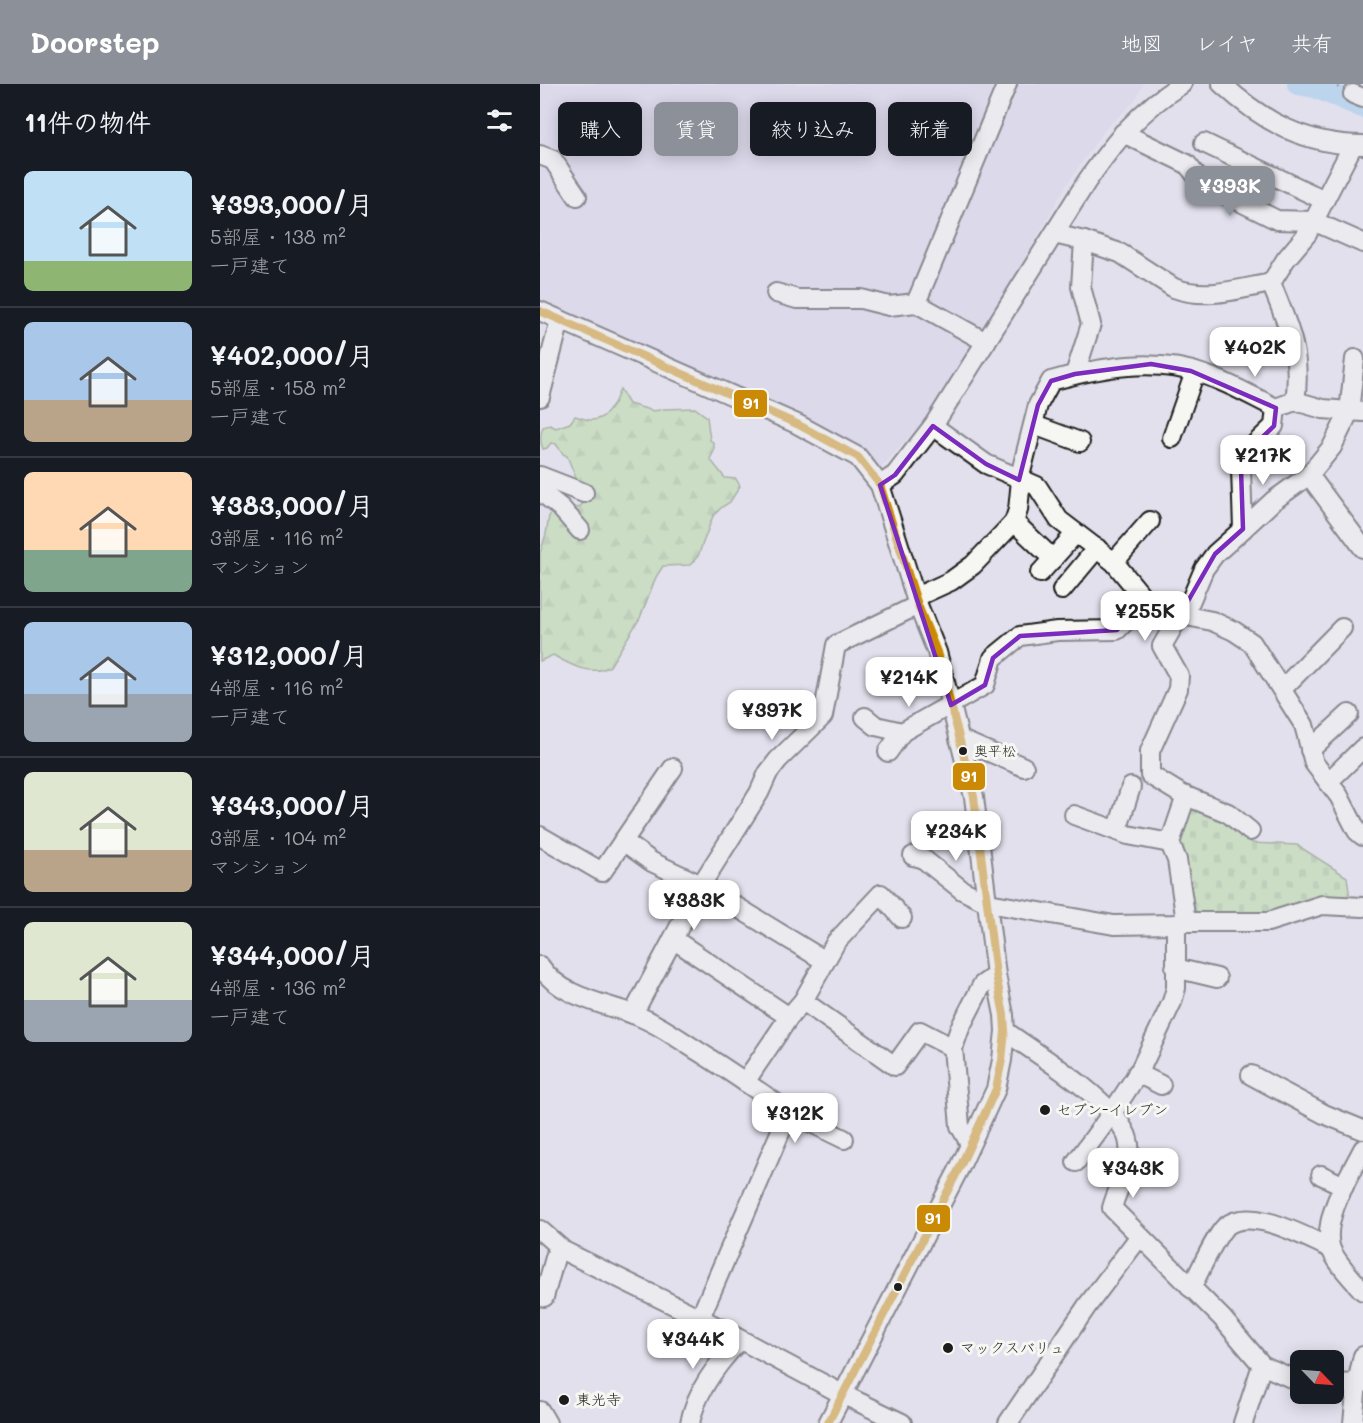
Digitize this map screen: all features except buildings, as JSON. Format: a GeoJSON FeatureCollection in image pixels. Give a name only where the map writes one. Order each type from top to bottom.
{"type":"FeatureCollection","features":[{"type":"Feature","properties":{"kind":"street"},"geometry":{"type":"LineString","coordinates":[[916,303],[1007,84]]}},
{"type":"Feature","properties":{"kind":"street"},"geometry":{"type":"LineString","coordinates":[[880,485],[895,475],[933,426],[1087,181],[1123,133],[1158,99],[1182,84]]}},
{"type":"Feature","properties":{"kind":"street"},"geometry":{"type":"LineString","coordinates":[[1054,234],[1120,253],[1182,291],[1206,295],[1271,283],[1286,259],[1307,234],[1324,200],[1358,145],[1296,133],[1280,126],[1256,113],[1222,84]]}},
{"type":"Feature","properties":{"kind":"street"},"geometry":{"type":"LineString","coordinates":[[1123,133],[1187,164],[1202,183],[1277,220],[1313,221],[1363,243]]}},
{"type":"Feature","properties":{"kind":"street"},"geometry":{"type":"LineString","coordinates":[[1204,143],[1324,200]]}},
{"type":"Feature","properties":{"kind":"street"},"geometry":{"type":"LineString","coordinates":[[540,155],[552,160],[577,196]]}},
{"type":"Feature","properties":{"kind":"street"},"geometry":{"type":"LineString","coordinates":[[1075,374],[1090,324],[1081,287],[1084,241]]}},
{"type":"Feature","properties":{"kind":"street"},"geometry":{"type":"LineString","coordinates":[[1271,283],[1292,334],[1298,378],[1295,401]]}},
{"type":"Feature","properties":{"kind":"street"},"geometry":{"type":"LineString","coordinates":[[776,293],[797,299],[861,299],[889,306],[916,303],[986,342]]}},
{"type":"Feature","properties":{"kind":"street"},"geometry":{"type":"LineString","coordinates":[[540,311],[797,423],[858,456],[880,485],[917,601],[937,652],[960,739],[974,797],[1005,1031],[1002,1060],[996,1089],[970,1144],[828,1423]]}},
{"type":"Feature","properties":{"kind":"street"},"geometry":{"type":"LineString","coordinates":[[540,397],[560,320]]}},
{"type":"Feature","properties":{"kind":"street"},"geometry":{"type":"LineString","coordinates":[[1250,831],[1228,813],[1186,796],[1150,775],[1150,751],[1178,689],[1179,676],[1162,646],[1190,602],[1204,569],[1215,554],[1273,501],[1309,475],[1356,412],[1355,359]]}},
{"type":"Feature","properties":{"kind":"street"},"geometry":{"type":"LineString","coordinates":[[633,1014],[700,885],[749,810],[768,773],[778,760],[823,716],[836,645],[951,581],[973,565],[1014,522],[1018,510],[1020,480],[1038,405],[1051,381],[1075,374],[1122,366],[1151,364],[1207,375],[1276,408],[1295,401],[1323,409],[1356,412]]}},
{"type":"Feature","properties":{"kind":"street"},"geometry":{"type":"LineString","coordinates":[[1172,438],[1195,372]]}},
{"type":"Feature","properties":{"kind":"street"},"geometry":{"type":"LineString","coordinates":[[1243,529],[1241,469],[1249,450],[1274,426],[1276,408]]}},
{"type":"Feature","properties":{"kind":"street"},"geometry":{"type":"LineString","coordinates":[[1034,425],[1080,442]]}},
{"type":"Feature","properties":{"kind":"street"},"geometry":{"type":"LineString","coordinates":[[933,426],[986,464],[1037,486],[1059,520],[1114,562],[1146,601],[1166,612],[1212,621],[1234,631],[1252,643],[1304,725],[1314,763],[1340,796],[1357,831],[1363,836]]}},
{"type":"Feature","properties":{"kind":"street"},"geometry":{"type":"LineString","coordinates":[[1309,475],[1363,548]]}},
{"type":"Feature","properties":{"kind":"street"},"geometry":{"type":"LineString","coordinates":[[540,476],[584,493]]}},
{"type":"Feature","properties":{"kind":"street"},"geometry":{"type":"LineString","coordinates":[[540,491],[561,507],[580,530]]}},
{"type":"Feature","properties":{"kind":"street"},"geometry":{"type":"LineString","coordinates":[[1114,562],[1150,521]]}},
{"type":"Feature","properties":{"kind":"street"},"geometry":{"type":"LineString","coordinates":[[1014,522],[1053,559]]}},
{"type":"Feature","properties":{"kind":"street"},"geometry":{"type":"LineString","coordinates":[[1040,573],[1076,533]]}},
{"type":"Feature","properties":{"kind":"street"},"geometry":{"type":"LineString","coordinates":[[1062,590],[1097,548]]}},
{"type":"Feature","properties":{"kind":"street"},"geometry":{"type":"LineString","coordinates":[[888,752],[902,732],[984,685],[993,658],[1020,636],[1057,631],[1117,630],[1146,601]]}},
{"type":"Feature","properties":{"kind":"street"},"geometry":{"type":"LineString","coordinates":[[1282,689],[1342,628]]}},
{"type":"Feature","properties":{"kind":"street"},"geometry":{"type":"LineString","coordinates":[[1310,750],[1349,714]]}},
{"type":"Feature","properties":{"kind":"street"},"geometry":{"type":"LineString","coordinates":[[865,717],[876,726],[902,732]]}},
{"type":"Feature","properties":{"kind":"street"},"geometry":{"type":"LineString","coordinates":[[960,739],[1024,767]]}},
{"type":"Feature","properties":{"kind":"street"},"geometry":{"type":"LineString","coordinates":[[1328,782],[1363,748]]}},
{"type":"Feature","properties":{"kind":"street"},"geometry":{"type":"LineString","coordinates":[[540,836],[602,873],[673,768]]}},
{"type":"Feature","properties":{"kind":"street"},"geometry":{"type":"LineString","coordinates":[[1117,831],[1131,787]]}},
{"type":"Feature","properties":{"kind":"street"},"geometry":{"type":"LineString","coordinates":[[1076,1162],[1112,1113],[1137,1073],[1172,1002],[1176,988],[1175,968],[1181,923],[1177,860],[1170,843],[1186,796]]}},
{"type":"Feature","properties":{"kind":"street"},"geometry":{"type":"LineString","coordinates":[[1074,815],[1117,831],[1170,843]]}},
{"type":"Feature","properties":{"kind":"street"},"geometry":{"type":"LineString","coordinates":[[623,842],[652,862],[700,885],[825,962]]}},
{"type":"Feature","properties":{"kind":"street"},"geometry":{"type":"LineString","coordinates":[[913,856],[922,858],[962,890],[988,903],[1114,925],[1268,922],[1322,906],[1363,907]]}},
{"type":"Feature","properties":{"kind":"street"},"geometry":{"type":"LineString","coordinates":[[745,1082],[789,1017],[803,1001],[836,942],[881,894],[902,918]]}},
{"type":"Feature","properties":{"kind":"street"},"geometry":{"type":"LineString","coordinates":[[673,939],[789,1017]]}},
{"type":"Feature","properties":{"kind":"street"},"geometry":{"type":"LineString","coordinates":[[540,966],[564,988],[596,1002],[633,1014],[668,1031],[789,1112],[844,1139]]}},
{"type":"Feature","properties":{"kind":"street"},"geometry":{"type":"LineString","coordinates":[[1175,968],[1217,978]]}},
{"type":"Feature","properties":{"kind":"street"},"geometry":{"type":"LineString","coordinates":[[970,1144],[960,1125],[953,1048],[960,1028],[982,985],[996,975]]}},
{"type":"Feature","properties":{"kind":"street"},"geometry":{"type":"LineString","coordinates":[[803,1001],[895,1066],[920,1031],[953,1048]]}},
{"type":"Feature","properties":{"kind":"street"},"geometry":{"type":"LineString","coordinates":[[1005,1031],[1089,1091],[1112,1113],[1126,1132],[1129,1141],[1129,1159],[1112,1208],[1222,1318],[1262,1365],[1290,1378]]}},
{"type":"Feature","properties":{"kind":"street"},"geometry":{"type":"LineString","coordinates":[[1137,1073],[1161,1085]]}},
{"type":"Feature","properties":{"kind":"street"},"geometry":{"type":"LineString","coordinates":[[1251,1075],[1324,1114],[1363,1130]]}},
{"type":"Feature","properties":{"kind":"street"},"geometry":{"type":"LineString","coordinates":[[700,1318],[789,1112]]}},
{"type":"Feature","properties":{"kind":"street"},"geometry":{"type":"LineString","coordinates":[[1330,1248],[1329,1234],[1336,1201],[1363,1149]]}},
{"type":"Feature","properties":{"kind":"street"},"geometry":{"type":"LineString","coordinates":[[1321,1175],[1344,1186]]}},
{"type":"Feature","properties":{"kind":"street"},"geometry":{"type":"LineString","coordinates":[[1191,1288],[1222,1231],[1233,1222],[1253,1220],[1267,1221],[1330,1248],[1363,1292]]}},
{"type":"Feature","properties":{"kind":"street"},"geometry":{"type":"LineString","coordinates":[[540,1230],[564,1251],[700,1318],[739,1341],[902,1423]]}},
{"type":"Feature","properties":{"kind":"street"},"geometry":{"type":"LineString","coordinates":[[1008,1423],[1086,1306],[1140,1236]]}},
{"type":"Feature","properties":{"kind":"street"},"geometry":{"type":"LineString","coordinates":[[544,1297],[558,1247]]}},
{"type":"Feature","properties":{"kind":"street"},"geometry":{"type":"LineString","coordinates":[[690,1423],[693,1408],[717,1364],[739,1341]]}},
{"type":"Feature","properties":{"kind":"street"},"geometry":{"type":"LineString","coordinates":[[1353,1423],[1363,1356]]}},
{"type":"Feature","properties":{"kind":"street"},"geometry":{"type":"LineString","coordinates":[[1244,1423],[1262,1365]]}},
{"type":"Feature","properties":{"kind":"street"},"geometry":{"type":"LineString","coordinates":[[1344,1384],[1360,1383]]}},
{"type":"Feature","properties":{"kind":"street"},"geometry":{"type":"LineString","coordinates":[[540,1411],[547,1423]]}},
{"type":"Feature","properties":{"kind":"highlighted area"},"geometry":{"type":"Polygon","coordinates":[[[1151,364],[1191,371],[1276,408],[1274,426],[1249,450],[1241,469],[1243,529],[1215,554],[1180,615],[1146,601],[1117,630],[1020,636],[993,658],[985,685],[951,705],[880,485],[895,475],[933,426],[986,464],[1019,480],[1038,405],[1051,381],[1075,374],[1151,364]]]}},
{"type":"Feature","properties":{"kind":"shaded area"},"geometry":{"type":"Polygon","coordinates":[[[540,84],[1143,84],[1134,102],[1105,129],[1064,189],[1002,299],[931,413],[881,468],[863,448],[817,423],[540,302],[540,84]]]}},
{"type":"Feature","properties":{"kind":"green space"},"geometry":{"type":"Polygon","coordinates":[[[620,389],[629,404],[654,411],[695,408],[707,417],[710,440],[714,443],[714,451],[710,459],[725,478],[736,479],[740,486],[730,502],[713,516],[698,556],[690,565],[663,566],[656,577],[640,618],[610,666],[589,670],[574,666],[553,655],[540,661],[540,553],[549,516],[555,510],[569,506],[578,508],[590,497],[578,483],[567,456],[556,444],[551,443],[543,449],[542,430],[543,427],[550,425],[556,428],[570,423],[575,416],[590,420],[601,417],[613,404],[620,389]]]}},
{"type":"Feature","properties":{"kind":"green space"},"geometry":{"type":"Polygon","coordinates":[[[1188,803],[1231,823],[1252,843],[1297,845],[1347,877],[1350,899],[1263,916],[1191,912],[1176,841],[1188,803]]]}},
{"type":"Feature","properties":{"kind":"waterway"},"geometry":{"type":"LineString","coordinates":[[1298,84],[1315,87],[1363,107]]}},
{"type":"Feature","properties":{"kind":"transit line","name":"91"},"geometry":{"type":"LineString","coordinates":[[540,311],[797,424],[858,457],[880,485],[918,605],[937,652],[951,705],[974,797],[996,975],[1004,1015],[1002,1060],[996,1089],[960,1167],[828,1423]]}},
{"type":"Feature","properties":{"kind":"place","name":"奥平松"},"geometry":{"type":"Point","coordinates":[963,751]}},
{"type":"Feature","properties":{"kind":"place","name":"セブン-イレブン"},"geometry":{"type":"Point","coordinates":[1045,1110]}},
{"type":"Feature","properties":{"kind":"place","name":"マックスバリュ"},"geometry":{"type":"Point","coordinates":[948,1348]}},
{"type":"Feature","properties":{"kind":"place","name":"東光寺"},"geometry":{"type":"Point","coordinates":[564,1400]}}]}
